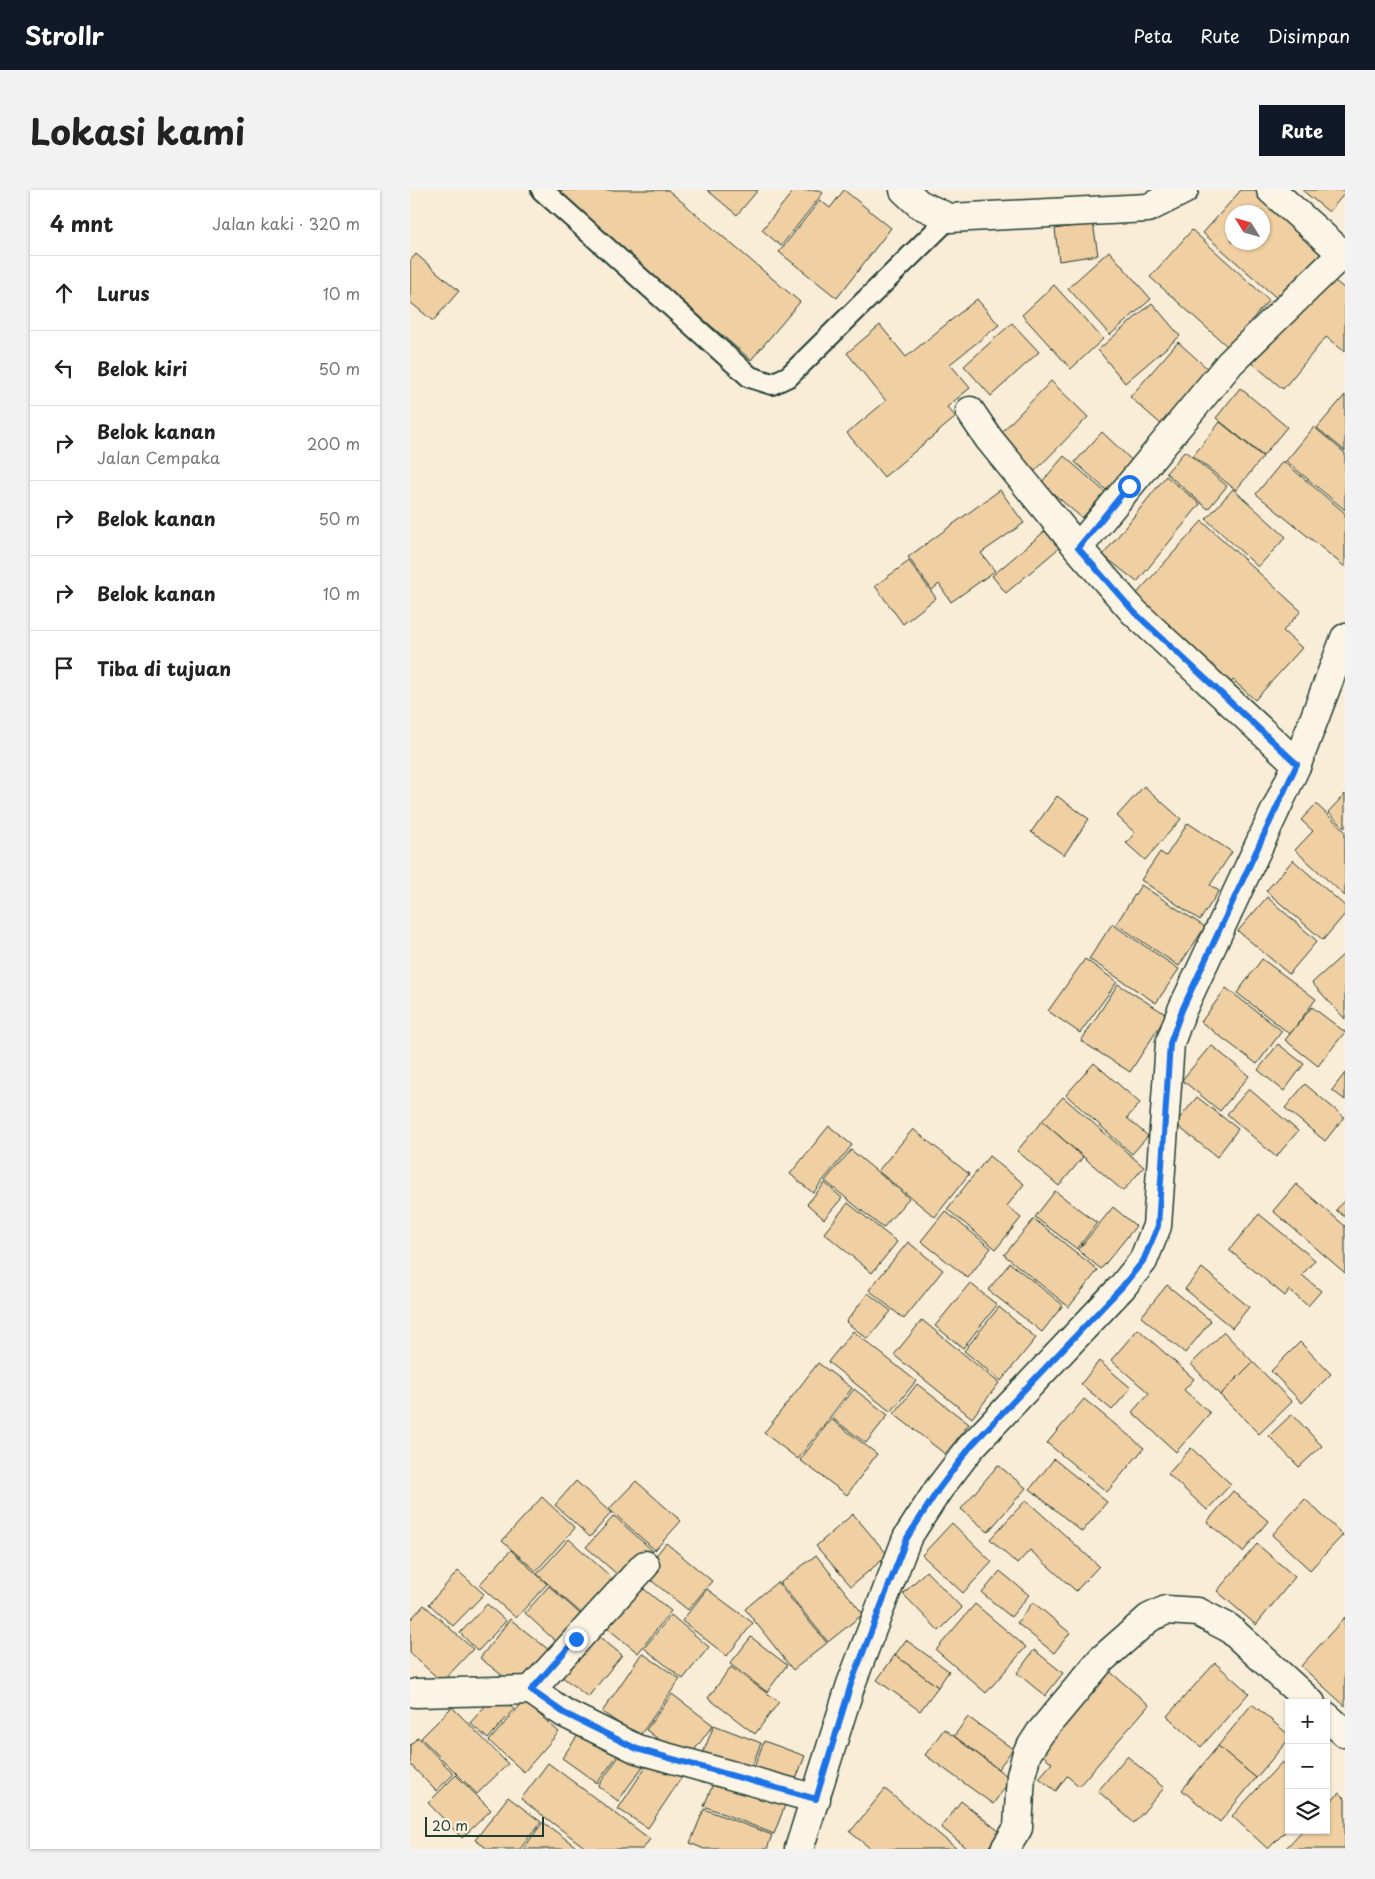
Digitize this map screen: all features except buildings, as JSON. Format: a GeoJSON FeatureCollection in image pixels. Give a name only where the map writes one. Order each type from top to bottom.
{"type":"FeatureCollection","features":[{"type":"Feature","properties":{"kind":"street"},"geometry":{"type":"LineString","coordinates":[[904,190],[919,204],[949,218],[1148,208],[1184,190]]}},
{"type":"Feature","properties":{"kind":"street"},"geometry":{"type":"LineString","coordinates":[[1078,548],[1230,363],[1344,255],[1271,190]]}},
{"type":"Feature","properties":{"kind":"street"},"geometry":{"type":"LineString","coordinates":[[970,411],[989,438],[1078,548],[1134,612],[1297,764]]}},
{"type":"Feature","properties":{"kind":"street"},"geometry":{"type":"LineString","coordinates":[[799,1849],[851,1684],[907,1538],[938,1490],[971,1446],[1122,1287],[1143,1261],[1158,1226],[1170,1043],[1182,1010],[1297,764],[1345,638]]}},
{"type":"Feature","properties":{"kind":"street"},"geometry":{"type":"LineString","coordinates":[[531,1690],[645,1565]]}},
{"type":"Feature","properties":{"kind":"street"},"geometry":{"type":"LineString","coordinates":[[1005,1849],[1018,1828],[1021,1775],[1027,1754],[1040,1734],[1102,1660],[1149,1618],[1166,1610],[1198,1612],[1229,1628],[1307,1699]]}},
{"type":"Feature","properties":{"kind":"street"},"geometry":{"type":"LineString","coordinates":[[416,1693],[531,1690],[564,1713],[637,1749],[816,1799]]}},
{"type":"Feature","properties":{"kind":"street"},"geometry":{"type":"LineString","coordinates":[[1330,1720],[1345,1733]]}},
{"type":"Feature","properties":{"kind":"lane"},"geometry":{"type":"LineString","coordinates":[[542,190],[750,377],[772,384],[789,376],[949,218]]}},
{"type":"Feature","properties":{"kind":"route"},"geometry":{"type":"LineString","coordinates":[[576,1639],[531,1690],[564,1713],[637,1749],[816,1799],[851,1684],[907,1538],[938,1490],[971,1446],[1122,1287],[1143,1261],[1158,1226],[1170,1043],[1182,1010],[1297,764],[1134,612],[1078,548],[1129,486]]}}]}
